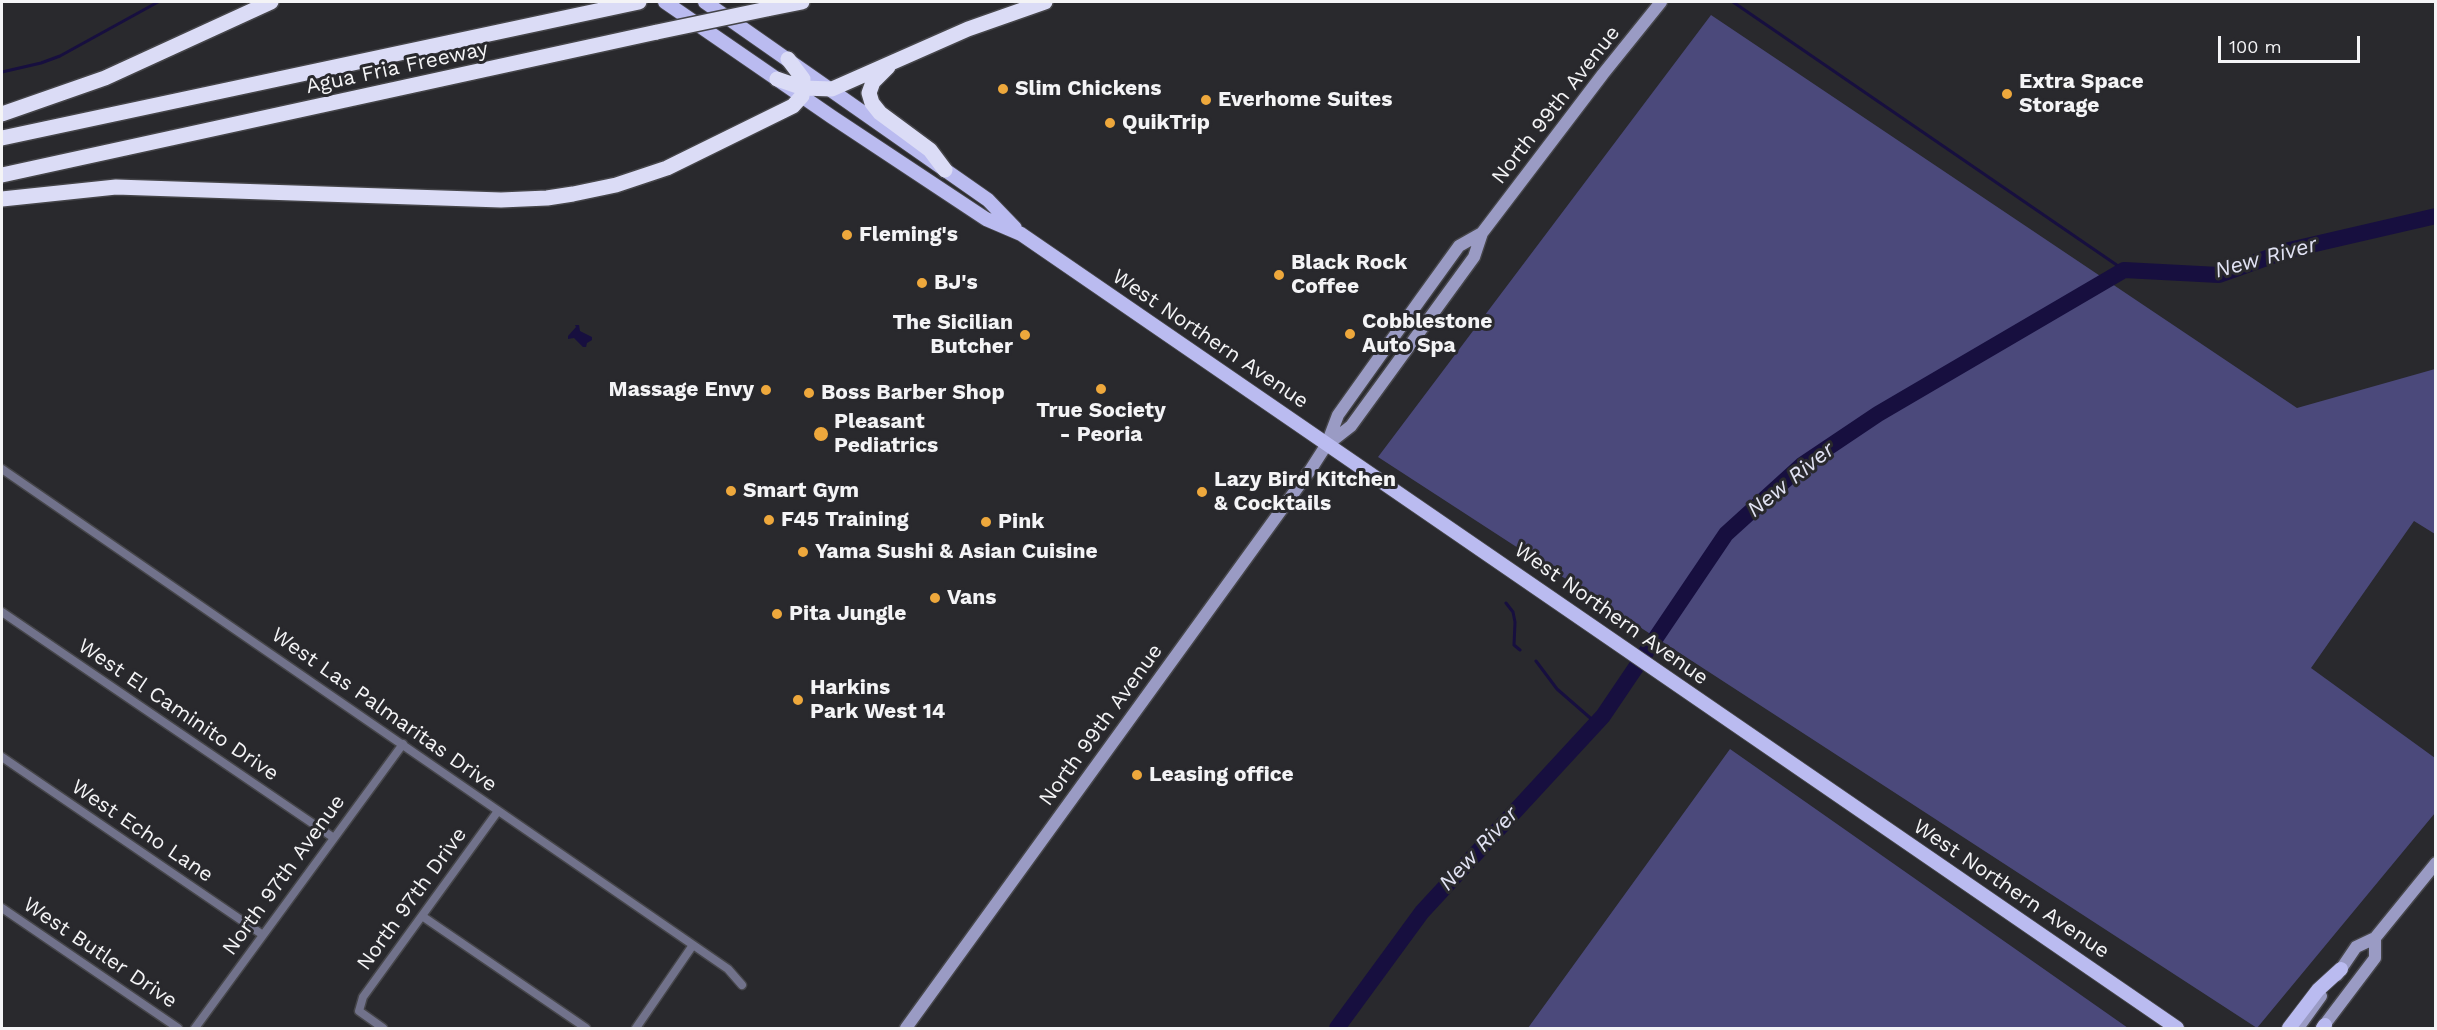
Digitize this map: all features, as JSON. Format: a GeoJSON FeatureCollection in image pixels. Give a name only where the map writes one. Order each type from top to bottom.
{"type":"FeatureCollection","features":[{"type":"Feature","properties":{"kind":"highway"},"geometry":{"type":"LineString","coordinates":[[2,114],[105,78],[271,2]]}},
{"type":"Feature","properties":{"kind":"highway","name":"Agua Fria Freeway"},"geometry":{"type":"LineString","coordinates":[[2,138],[639,2]]}},
{"type":"Feature","properties":{"kind":"highway","name":"Agua Fria Freeway"},"geometry":{"type":"LineString","coordinates":[[2,175],[802,2]]}},
{"type":"Feature","properties":{"kind":"highway"},"geometry":{"type":"LineString","coordinates":[[777,79],[803,92],[832,89],[968,28],[1045,2]]}},
{"type":"Feature","properties":{"kind":"highway"},"geometry":{"type":"LineString","coordinates":[[2,199],[116,188],[501,200],[547,198],[616,185],[667,168],[798,103],[803,92],[801,74],[788,58]]}},
{"type":"Feature","properties":{"kind":"highway"},"geometry":{"type":"LineString","coordinates":[[894,62],[873,82],[869,93],[872,103],[880,113],[930,150],[945,170]]}},
{"type":"Feature","properties":{"kind":"main road"},"geometry":{"type":"LineString","coordinates":[[665,2],[777,79]]}},
{"type":"Feature","properties":{"kind":"main road","name":"West Northern Avenue"},"geometry":{"type":"LineString","coordinates":[[705,2],[988,200],[1021,234]]}},
{"type":"Feature","properties":{"kind":"main road","name":"North 99th Avenue"},"geometry":{"type":"LineString","coordinates":[[1327,444],[1351,426],[1389,376],[1474,257],[1482,233],[1602,74],[1661,2]]}},
{"type":"Feature","properties":{"kind":"main road","name":"West Northern Avenue"},"geometry":{"type":"LineString","coordinates":[[803,92],[986,219],[1021,234],[2177,1029]]}},
{"type":"Feature","properties":{"kind":"main road","name":"North 99th Avenue"},"geometry":{"type":"LineString","coordinates":[[906,1029],[1327,444],[1338,415],[1459,246],[1482,233]]}},
{"type":"Feature","properties":{"kind":"main road"},"geometry":{"type":"LineString","coordinates":[[2298,1029],[2356,947],[2375,938],[2436,863]]}},
{"type":"Feature","properties":{"kind":"main road"},"geometry":{"type":"LineString","coordinates":[[2323,1027],[2375,958],[2375,938]]}},
{"type":"Feature","properties":{"kind":"main road"},"geometry":{"type":"LineString","coordinates":[[2289,1029],[2318,990],[2341,969]]}},
{"type":"Feature","properties":{"kind":"street","name":"West Las Palmaritas Drive"},"geometry":{"type":"LineString","coordinates":[[2,469],[728,969],[742,985]]}},
{"type":"Feature","properties":{"kind":"street","name":"West El Caminito Drive"},"geometry":{"type":"LineString","coordinates":[[2,612],[334,838]]}},
{"type":"Feature","properties":{"kind":"street","name":"North 97th Avenue"},"geometry":{"type":"LineString","coordinates":[[195,1029],[403,744]]}},
{"type":"Feature","properties":{"kind":"street","name":"West Echo Lane"},"geometry":{"type":"LineString","coordinates":[[2,757],[263,935]]}},
{"type":"Feature","properties":{"kind":"street","name":"North 97th Drive"},"geometry":{"type":"LineString","coordinates":[[383,1029],[359,1011],[363,997],[498,811]]}},
{"type":"Feature","properties":{"kind":"street","name":"West Butler Drive"},"geometry":{"type":"LineString","coordinates":[[2,908],[178,1029]]}},
{"type":"Feature","properties":{"kind":"street"},"geometry":{"type":"LineString","coordinates":[[422,916],[586,1029]]}},
{"type":"Feature","properties":{"kind":"street"},"geometry":{"type":"LineString","coordinates":[[636,1029],[693,945]]}},
{"type":"Feature","properties":{"kind":"shaded area"},"geometry":{"type":"Polygon","coordinates":[[[1711,15],[2297,408],[2435,369],[2435,534],[2414,521],[2311,668],[2435,758],[2435,813],[2257,1028],[1378,457],[1711,15]]]}},
{"type":"Feature","properties":{"kind":"shaded area"},"geometry":{"type":"Polygon","coordinates":[[[575,325],[579,325],[580,331],[592,337],[586,347],[574,338],[568,339],[575,325]]]}},
{"type":"Feature","properties":{"kind":"shaded area"},"geometry":{"type":"Polygon","coordinates":[[[1730,749],[2128,1028],[1528,1028],[1730,749]]]}},
{"type":"Feature","properties":{"kind":"waterway"},"geometry":{"type":"LineString","coordinates":[[2,72],[60,56],[158,2]]}},
{"type":"Feature","properties":{"kind":"waterway"},"geometry":{"type":"LineString","coordinates":[[1733,2],[2124,270]]}},
{"type":"Feature","properties":{"kind":"waterway","name":"New River"},"geometry":{"type":"LineString","coordinates":[[1337,1028],[1422,912],[1603,716],[1726,534],[1802,465],[1878,414],[2124,270],[2219,275],[2289,250],[2436,216]]}},
{"type":"Feature","properties":{"kind":"waterway"},"geometry":{"type":"LineString","coordinates":[[1506,603],[1513,612],[1515,622],[1514,645],[1520,650]]}},
{"type":"Feature","properties":{"kind":"waterway"},"geometry":{"type":"LineString","coordinates":[[1536,661],[1557,689],[1596,723]]}},
{"type":"Feature","properties":{"kind":"place","name":"Slim Chickens"},"geometry":{"type":"Point","coordinates":[1003,89]}},
{"type":"Feature","properties":{"kind":"place","name":"Extra Space Storage"},"geometry":{"type":"Point","coordinates":[2007,94]}},
{"type":"Feature","properties":{"kind":"place","name":"Everhome Suites"},"geometry":{"type":"Point","coordinates":[1206,100]}},
{"type":"Feature","properties":{"kind":"place","name":"QuikTrip"},"geometry":{"type":"Point","coordinates":[1110,123]}},
{"type":"Feature","properties":{"kind":"place","name":"Fleming's"},"geometry":{"type":"Point","coordinates":[847,235]}},
{"type":"Feature","properties":{"kind":"place","name":"Black Rock Coffee"},"geometry":{"type":"Point","coordinates":[1279,275]}},
{"type":"Feature","properties":{"kind":"place","name":"BJ's"},"geometry":{"type":"Point","coordinates":[922,283]}},
{"type":"Feature","properties":{"kind":"place","name":"Cobblestone Auto Spa"},"geometry":{"type":"Point","coordinates":[1350,334]}},
{"type":"Feature","properties":{"kind":"place","name":"The Sicilian Butcher"},"geometry":{"type":"Point","coordinates":[1025,335]}},
{"type":"Feature","properties":{"kind":"place","name":"True Society - Peoria"},"geometry":{"type":"Point","coordinates":[1101,389]}},
{"type":"Feature","properties":{"kind":"place","name":"Massage Envy"},"geometry":{"type":"Point","coordinates":[766,390]}},
{"type":"Feature","properties":{"kind":"place","name":"Boss Barber Shop"},"geometry":{"type":"Point","coordinates":[809,393]}},
{"type":"Feature","properties":{"kind":"place","name":"Pleasant Pediatrics"},"geometry":{"type":"Point","coordinates":[821,434]}},
{"type":"Feature","properties":{"kind":"place","name":"Smart Gym"},"geometry":{"type":"Point","coordinates":[731,491]}},
{"type":"Feature","properties":{"kind":"place","name":"Lazy Bird Kitchen & Cocktails"},"geometry":{"type":"Point","coordinates":[1202,492]}},
{"type":"Feature","properties":{"kind":"place","name":"F45 Training"},"geometry":{"type":"Point","coordinates":[769,520]}},
{"type":"Feature","properties":{"kind":"place","name":"Pink"},"geometry":{"type":"Point","coordinates":[986,522]}},
{"type":"Feature","properties":{"kind":"place","name":"Yama Sushi & Asian Cuisine"},"geometry":{"type":"Point","coordinates":[803,552]}},
{"type":"Feature","properties":{"kind":"place","name":"Vans"},"geometry":{"type":"Point","coordinates":[935,598]}},
{"type":"Feature","properties":{"kind":"place","name":"Pita Jungle"},"geometry":{"type":"Point","coordinates":[777,614]}},
{"type":"Feature","properties":{"kind":"place","name":"Harkins Park West 14"},"geometry":{"type":"Point","coordinates":[798,700]}},
{"type":"Feature","properties":{"kind":"place","name":"Leasing office"},"geometry":{"type":"Point","coordinates":[1137,775]}}]}
